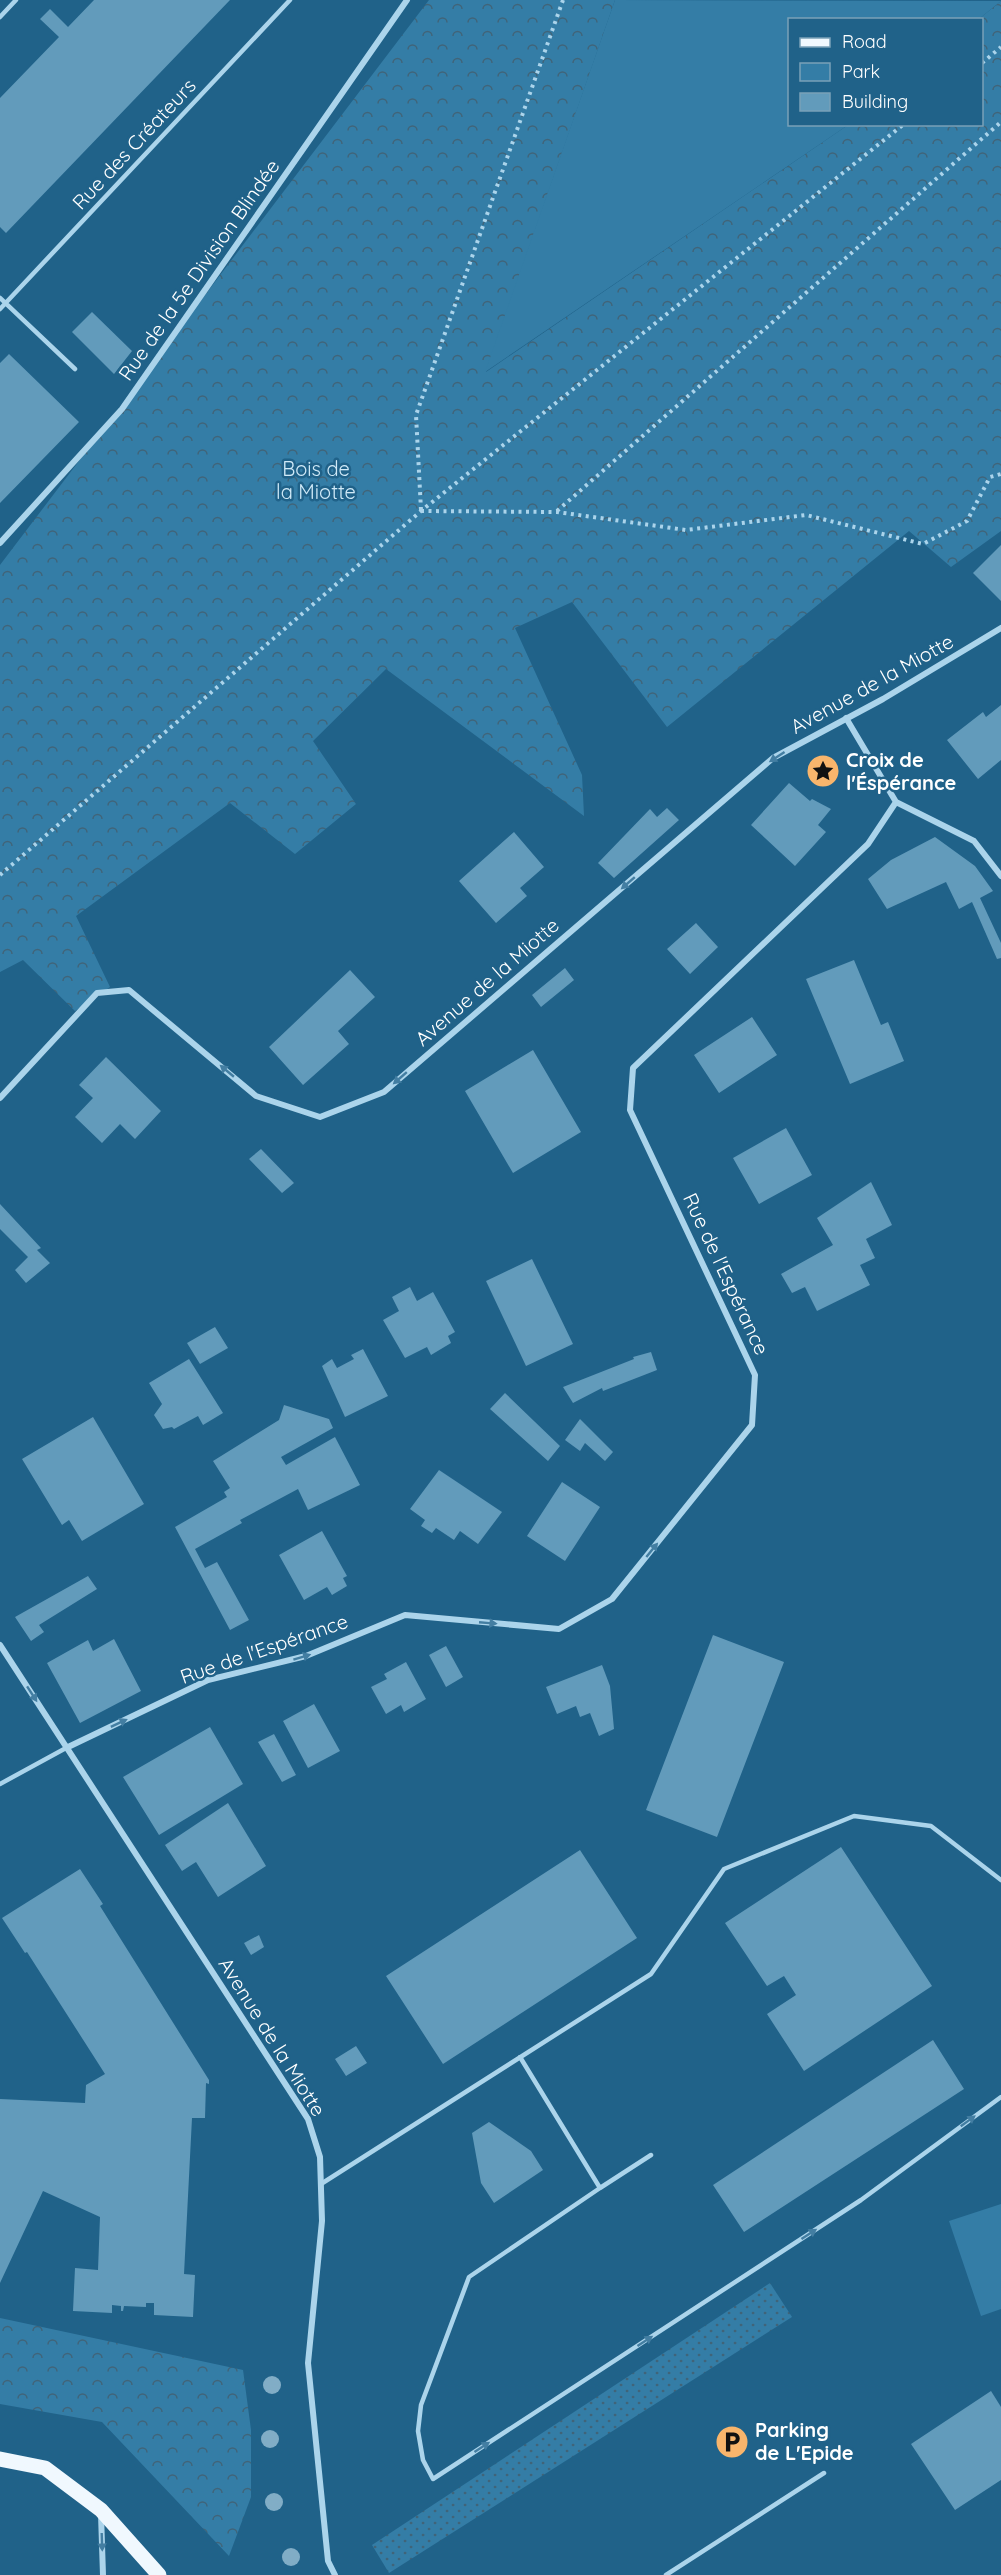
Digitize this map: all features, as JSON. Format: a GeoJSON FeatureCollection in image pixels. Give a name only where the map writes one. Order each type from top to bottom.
{"type":"FeatureCollection","features":[{"type":"Feature","properties":{"kind":"main road"},"geometry":{"type":"LineString","coordinates":[[0,2459],[45,2468],[101,2510],[159,2575]]}},
{"type":"Feature","properties":{"kind":"street","name":"Rue de la 5e Division Blindée"},"geometry":{"type":"LineString","coordinates":[[0,543],[122,409],[407,0]]}},
{"type":"Feature","properties":{"kind":"street","name":"Avenue de la Miotte"},"geometry":{"type":"LineString","coordinates":[[0,1098],[97,993],[129,990],[256,1096],[320,1117],[384,1092],[773,758],[883,699],[1001,628]]}},
{"type":"Feature","properties":{"kind":"street"},"geometry":{"type":"LineString","coordinates":[[846,718],[896,802],[974,841],[1001,876]]}},
{"type":"Feature","properties":{"kind":"street","name":"Rue de l'Espérance"},"geometry":{"type":"LineString","coordinates":[[66,1748],[208,1680],[306,1656],[405,1616],[559,1629],[612,1599],[752,1425],[755,1376],[630,1110],[633,1068],[868,844],[896,802]]}},
{"type":"Feature","properties":{"kind":"street","name":"Avenue de la Miotte"},"geometry":{"type":"LineString","coordinates":[[0,1645],[308,2119],[320,2157],[322,2221],[308,2363],[328,2561],[335,2575]]}},
{"type":"Feature","properties":{"kind":"street"},"geometry":{"type":"LineString","coordinates":[[101,2510],[103,2575]]}},
{"type":"Feature","properties":{"kind":"lane"},"geometry":{"type":"LineString","coordinates":[[0,17],[16,0]]}},
{"type":"Feature","properties":{"kind":"lane","name":"Rue des Créateurs"},"geometry":{"type":"LineString","coordinates":[[0,309],[290,0]]}},
{"type":"Feature","properties":{"kind":"lane"},"geometry":{"type":"LineString","coordinates":[[0,298],[75,369]]}},
{"type":"Feature","properties":{"kind":"lane"},"geometry":{"type":"LineString","coordinates":[[0,1784],[66,1748]]}},
{"type":"Feature","properties":{"kind":"lane"},"geometry":{"type":"LineString","coordinates":[[321,2184],[651,1974],[724,1869],[854,1816],[931,1826],[1001,1880]]}},
{"type":"Feature","properties":{"kind":"lane"},"geometry":{"type":"LineString","coordinates":[[520,2057],[600,2188]]}},
{"type":"Feature","properties":{"kind":"lane"},"geometry":{"type":"LineString","coordinates":[[651,2155],[469,2277],[421,2406],[418,2431],[423,2460],[433,2479],[861,2200],[1001,2097]]}},
{"type":"Feature","properties":{"kind":"lane"},"geometry":{"type":"LineString","coordinates":[[666,2575],[824,2473]]}},
{"type":"Feature","properties":{"kind":"path"},"geometry":{"type":"LineString","coordinates":[[421,511],[416,415],[563,0]]}},
{"type":"Feature","properties":{"kind":"path"},"geometry":{"type":"LineString","coordinates":[[983,61],[1001,47]]}},
{"type":"Feature","properties":{"kind":"path"},"geometry":{"type":"LineString","coordinates":[[556,512],[1001,123]]}},
{"type":"Feature","properties":{"kind":"path"},"geometry":{"type":"LineString","coordinates":[[0,875],[421,511],[902,126]]}},
{"type":"Feature","properties":{"kind":"path"},"geometry":{"type":"LineString","coordinates":[[421,511],[556,512],[686,530],[806,514],[922,544],[967,521],[990,477],[1001,474]]}},
{"type":"Feature","properties":{"kind":"green space","name":"Bois de la Miotte"},"geometry":{"type":"Polygon","coordinates":[[[429,0],[615,0],[486,372],[847,126],[983,126],[983,18],[980,18],[1001,1],[1001,531],[951,567],[909,531],[667,727],[572,602],[515,628],[582,775],[584,816],[386,669],[313,741],[356,804],[295,854],[230,803],[76,916],[110,987],[75,1011],[23,960],[0,972],[0,565],[429,0]]]}},
{"type":"Feature","properties":{"kind":"green space"},"geometry":{"type":"Polygon","coordinates":[[[615,0],[1001,1],[980,18],[788,18],[788,126],[847,126],[485,372],[615,0]]]}},
{"type":"Feature","properties":{"kind":"green space"},"geometry":{"type":"Polygon","coordinates":[[[1001,2204],[1001,2309],[981,2316],[949,2221],[1001,2204]]]}},
{"type":"Feature","properties":{"kind":"green space"},"geometry":{"type":"Polygon","coordinates":[[[770,2283],[792,2317],[389,2573],[372,2545],[770,2283]]]}},
{"type":"Feature","properties":{"kind":"green space"},"geometry":{"type":"Polygon","coordinates":[[[0,2318],[243,2370],[251,2430],[251,2497],[229,2556],[102,2422],[0,2404],[0,2318]]]}},
{"type":"Feature","properties":{"kind":"building"},"geometry":{"type":"Polygon","coordinates":[[[94,0],[230,0],[6,233],[0,227],[0,98],[59,37],[40,19],[50,9],[68,27],[94,0]]]}},
{"type":"Feature","properties":{"kind":"building"},"geometry":{"type":"Polygon","coordinates":[[[92,312],[132,351],[114,374],[72,332],[92,312]]]}},
{"type":"Feature","properties":{"kind":"building"},"geometry":{"type":"Polygon","coordinates":[[[9,354],[79,422],[0,503],[0,363],[9,354]]]}},
{"type":"Feature","properties":{"kind":"building"},"geometry":{"type":"Polygon","coordinates":[[[1001,545],[1001,601],[973,573],[1001,545]]]}},
{"type":"Feature","properties":{"kind":"building"},"geometry":{"type":"Polygon","coordinates":[[[1001,705],[1001,760],[978,779],[947,740],[983,712],[986,717],[1001,705]]]}},
{"type":"Feature","properties":{"kind":"building"},"geometry":{"type":"Polygon","coordinates":[[[789,783],[810,801],[812,799],[831,809],[818,825],[826,832],[795,866],[751,825],[789,783]]]}},
{"type":"Feature","properties":{"kind":"building"},"geometry":{"type":"Polygon","coordinates":[[[667,808],[679,820],[614,878],[598,863],[650,809],[657,817],[667,808]]]}},
{"type":"Feature","properties":{"kind":"building"},"geometry":{"type":"Polygon","coordinates":[[[514,832],[544,867],[520,888],[527,896],[496,923],[459,881],[514,832]]]}},
{"type":"Feature","properties":{"kind":"building"},"geometry":{"type":"Polygon","coordinates":[[[935,837],[975,866],[993,891],[980,898],[1001,943],[1001,958],[997,959],[972,902],[959,909],[946,882],[887,909],[868,879],[891,860],[935,837]]]}},
{"type":"Feature","properties":{"kind":"building"},"geometry":{"type":"Polygon","coordinates":[[[696,923],[718,947],[690,974],[667,949],[696,923]]]}},
{"type":"Feature","properties":{"kind":"building"},"geometry":{"type":"Polygon","coordinates":[[[854,960],[881,1025],[888,1022],[904,1061],[850,1084],[806,979],[854,960]]]}},
{"type":"Feature","properties":{"kind":"building"},"geometry":{"type":"Polygon","coordinates":[[[565,968],[574,980],[541,1007],[532,995],[565,968]]]}},
{"type":"Feature","properties":{"kind":"building"},"geometry":{"type":"Polygon","coordinates":[[[350,970],[375,997],[338,1031],[349,1044],[303,1085],[269,1047],[350,970]]]}},
{"type":"Feature","properties":{"kind":"building"},"geometry":{"type":"Polygon","coordinates":[[[752,1017],[777,1055],[719,1093],[694,1055],[752,1017]]]}},
{"type":"Feature","properties":{"kind":"building"},"geometry":{"type":"Polygon","coordinates":[[[533,1050],[581,1132],[513,1173],[465,1091],[533,1050]]]}},
{"type":"Feature","properties":{"kind":"building"},"geometry":{"type":"Polygon","coordinates":[[[106,1057],[161,1111],[135,1139],[120,1124],[102,1143],[75,1117],[93,1098],[79,1085],[106,1057]]]}},
{"type":"Feature","properties":{"kind":"building"},"geometry":{"type":"Polygon","coordinates":[[[786,1128],[812,1175],[759,1204],[733,1158],[786,1128]]]}},
{"type":"Feature","properties":{"kind":"building"},"geometry":{"type":"Polygon","coordinates":[[[261,1149],[294,1183],[282,1193],[249,1159],[261,1149]]]}},
{"type":"Feature","properties":{"kind":"building"},"geometry":{"type":"Polygon","coordinates":[[[871,1182],[892,1225],[866,1239],[875,1258],[860,1265],[870,1285],[817,1311],[805,1287],[792,1293],[781,1274],[833,1245],[817,1218],[871,1182]]]}},
{"type":"Feature","properties":{"kind":"building"},"geometry":{"type":"Polygon","coordinates":[[[0,1204],[41,1248],[37,1250],[50,1263],[26,1283],[15,1270],[28,1257],[0,1229],[0,1204]]]}},
{"type":"Feature","properties":{"kind":"building"},"geometry":{"type":"Polygon","coordinates":[[[532,1259],[573,1344],[526,1366],[486,1281],[532,1259]]]}},
{"type":"Feature","properties":{"kind":"building"},"geometry":{"type":"Polygon","coordinates":[[[410,1287],[417,1301],[433,1292],[455,1332],[448,1336],[451,1343],[431,1355],[427,1347],[405,1358],[383,1320],[399,1311],[392,1297],[410,1287]]]}},
{"type":"Feature","properties":{"kind":"building"},"geometry":{"type":"Polygon","coordinates":[[[215,1327],[228,1348],[200,1364],[187,1343],[215,1327]]]}},
{"type":"Feature","properties":{"kind":"building"},"geometry":{"type":"Polygon","coordinates":[[[363,1349],[388,1396],[345,1417],[322,1366],[332,1359],[337,1368],[354,1359],[351,1355],[363,1349]]]}},
{"type":"Feature","properties":{"kind":"building"},"geometry":{"type":"Polygon","coordinates":[[[651,1352],[657,1370],[603,1391],[602,1388],[573,1403],[563,1387],[634,1359],[633,1357],[651,1352]]]}},
{"type":"Feature","properties":{"kind":"building"},"geometry":{"type":"Polygon","coordinates":[[[189,1359],[223,1413],[203,1425],[198,1416],[174,1429],[172,1427],[163,1429],[154,1415],[162,1404],[149,1383],[189,1359]]]}},
{"type":"Feature","properties":{"kind":"building"},"geometry":{"type":"Polygon","coordinates":[[[505,1393],[560,1446],[548,1461],[490,1409],[505,1393]]]}},
{"type":"Feature","properties":{"kind":"building"},"geometry":{"type":"Polygon","coordinates":[[[284,1405],[329,1419],[333,1428],[281,1457],[286,1465],[335,1437],[360,1485],[308,1510],[298,1489],[240,1520],[242,1523],[195,1549],[205,1568],[217,1562],[249,1620],[230,1630],[175,1527],[227,1497],[224,1492],[230,1488],[213,1461],[279,1420],[284,1405]]]}},
{"type":"Feature","properties":{"kind":"building"},"geometry":{"type":"Polygon","coordinates":[[[93,1417],[144,1504],[82,1541],[69,1520],[62,1525],[22,1459],[93,1417]]]}},
{"type":"Feature","properties":{"kind":"building"},"geometry":{"type":"Polygon","coordinates":[[[580,1419],[613,1452],[605,1461],[585,1443],[580,1451],[565,1440],[580,1419]]]}},
{"type":"Feature","properties":{"kind":"building"},"geometry":{"type":"Polygon","coordinates":[[[439,1470],[502,1512],[478,1544],[460,1531],[454,1540],[436,1528],[432,1533],[421,1526],[425,1520],[410,1509],[439,1470]]]}},
{"type":"Feature","properties":{"kind":"building"},"geometry":{"type":"Polygon","coordinates":[[[562,1482],[600,1507],[565,1561],[527,1536],[562,1482]]]}},
{"type":"Feature","properties":{"kind":"building"},"geometry":{"type":"Polygon","coordinates":[[[322,1531],[347,1576],[343,1578],[347,1586],[332,1595],[327,1587],[304,1600],[279,1555],[322,1531]]]}},
{"type":"Feature","properties":{"kind":"building"},"geometry":{"type":"Polygon","coordinates":[[[88,1576],[97,1589],[39,1625],[44,1632],[31,1641],[15,1617],[88,1576]]]}},
{"type":"Feature","properties":{"kind":"building"},"geometry":{"type":"Polygon","coordinates":[[[713,1635],[784,1662],[717,1837],[646,1810],[713,1635]]]}},
{"type":"Feature","properties":{"kind":"building"},"geometry":{"type":"Polygon","coordinates":[[[114,1639],[141,1691],[80,1723],[47,1663],[88,1640],[93,1651],[114,1639]]]}},
{"type":"Feature","properties":{"kind":"building"},"geometry":{"type":"Polygon","coordinates":[[[446,1646],[463,1677],[446,1687],[429,1655],[446,1646]]]}},
{"type":"Feature","properties":{"kind":"building"},"geometry":{"type":"Polygon","coordinates":[[[406,1662],[426,1699],[404,1712],[401,1705],[386,1714],[371,1687],[387,1679],[384,1674],[406,1662]]]}},
{"type":"Feature","properties":{"kind":"building"},"geometry":{"type":"Polygon","coordinates":[[[602,1665],[610,1686],[614,1729],[599,1736],[590,1713],[580,1717],[576,1706],[557,1714],[546,1687],[602,1665]]]}},
{"type":"Feature","properties":{"kind":"building"},"geometry":{"type":"Polygon","coordinates":[[[314,1704],[340,1751],[308,1768],[283,1721],[314,1704]]]}},
{"type":"Feature","properties":{"kind":"building"},"geometry":{"type":"Polygon","coordinates":[[[210,1727],[243,1784],[159,1835],[123,1777],[210,1727]]]}},
{"type":"Feature","properties":{"kind":"building"},"geometry":{"type":"Polygon","coordinates":[[[274,1734],[296,1775],[282,1782],[258,1742],[274,1734]]]}},
{"type":"Feature","properties":{"kind":"building"},"geometry":{"type":"Polygon","coordinates":[[[228,1803],[266,1866],[218,1897],[196,1862],[182,1871],[165,1845],[228,1803]]]}},
{"type":"Feature","properties":{"kind":"building"},"geometry":{"type":"Polygon","coordinates":[[[841,1847],[932,1986],[804,2071],[767,2014],[796,1995],[784,1976],[767,1986],[725,1923],[841,1847]]]}},
{"type":"Feature","properties":{"kind":"building"},"geometry":{"type":"Polygon","coordinates":[[[580,1850],[637,1938],[443,2064],[386,1976],[580,1850]]]}},
{"type":"Feature","properties":{"kind":"building"},"geometry":{"type":"Polygon","coordinates":[[[80,1869],[103,1904],[100,1906],[209,2080],[209,2084],[206,2083],[205,2118],[192,2118],[184,2274],[195,2275],[193,2317],[154,2315],[154,2303],[146,2303],[146,2307],[124,2306],[123,2311],[121,2311],[121,2306],[112,2305],[112,2313],[73,2311],[75,2268],[98,2270],[100,2217],[43,2191],[0,2283],[0,2099],[85,2103],[86,2085],[105,2074],[27,1952],[25,1953],[2,1918],[80,1869]]]}},
{"type":"Feature","properties":{"kind":"building"},"geometry":{"type":"Polygon","coordinates":[[[259,1935],[264,1947],[251,1955],[244,1943],[259,1935]]]}},
{"type":"Feature","properties":{"kind":"building"},"geometry":{"type":"Polygon","coordinates":[[[933,2040],[964,2089],[744,2232],[713,2185],[933,2040]]]}},
{"type":"Feature","properties":{"kind":"building"},"geometry":{"type":"Polygon","coordinates":[[[356,2046],[367,2063],[346,2076],[335,2059],[356,2046]]]}},
{"type":"Feature","properties":{"kind":"building"},"geometry":{"type":"Polygon","coordinates":[[[489,2122],[531,2151],[543,2170],[494,2203],[481,2183],[472,2133],[489,2122]]]}},
{"type":"Feature","properties":{"kind":"building"},"geometry":{"type":"Polygon","coordinates":[[[991,2391],[1001,2407],[1001,2480],[955,2510],[911,2444],[991,2391]]]}},
{"type":"Feature","properties":{"kind":"place","name":"Croix de l'Éspérance"},"geometry":{"type":"Point","coordinates":[823,771]}},
{"type":"Feature","properties":{"kind":"place","name":"Parking de L'Epide"},"geometry":{"type":"Point","coordinates":[732,2442]}}]}
